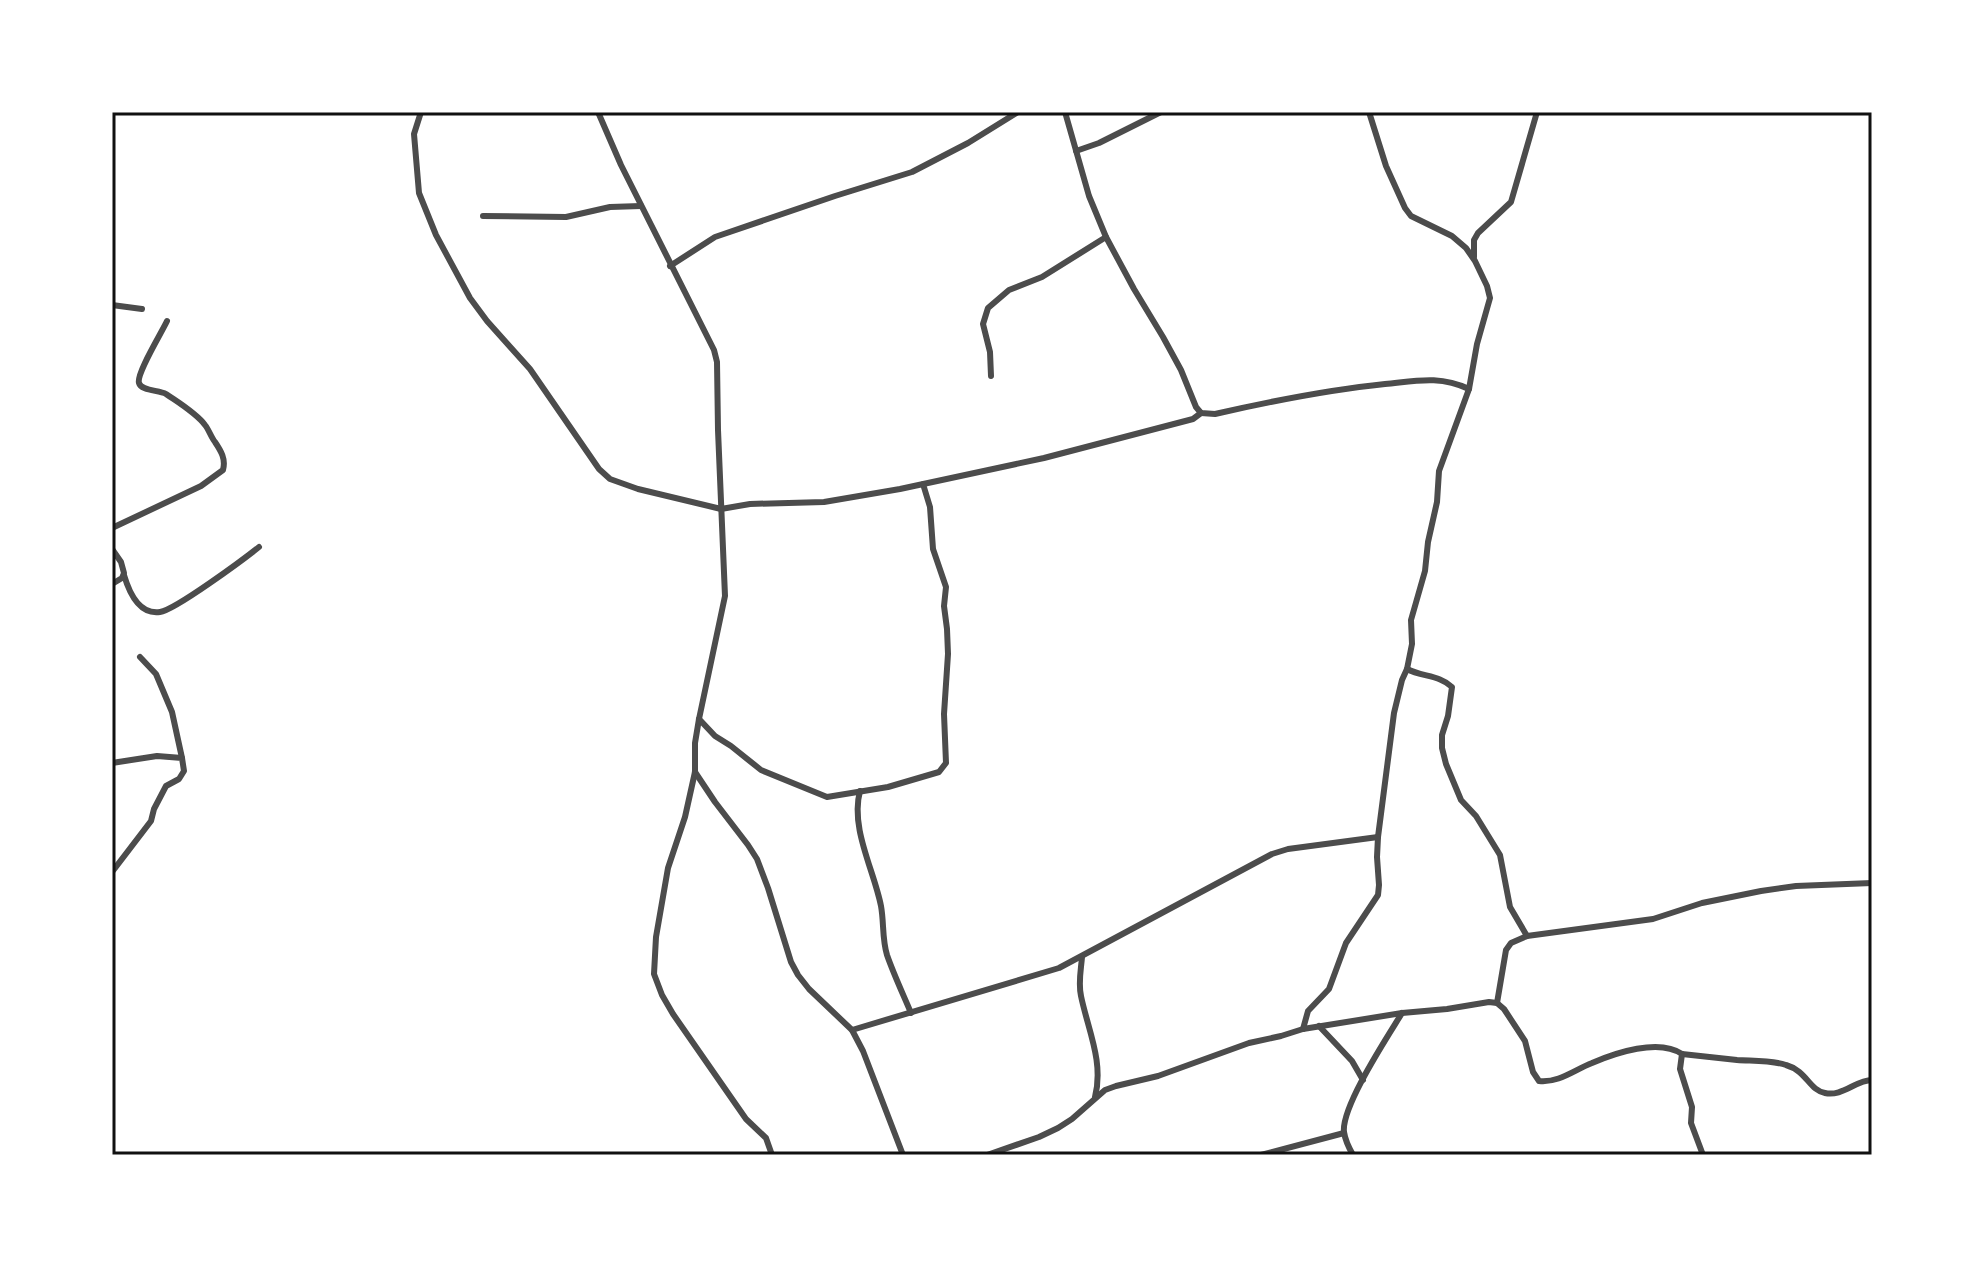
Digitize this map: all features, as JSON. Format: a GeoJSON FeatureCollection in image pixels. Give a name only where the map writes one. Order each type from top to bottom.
{"type":"FeatureCollection","features":[{"type":"Feature","properties":{"kind":"street"},"geometry":{"type":"LineString","coordinates":[[421,112],[414,134],[419,193],[436,235],[470,298],[537,379],[599,469],[610,479],[638,489],[721,509],[750,504],[824,502],[1044,458],[1193,419],[1201,413],[1215,414],[1297,395],[1424,379],[1448,381],[1469,389]]}},
{"type":"Feature","properties":{"kind":"street"},"geometry":{"type":"LineString","coordinates":[[598,112],[670,266],[714,350],[717,362],[725,596],[699,719],[695,772],[685,817],[668,868],[656,937],[654,974],[673,1014],[746,1119],[766,1138],[772,1155]]}},
{"type":"Feature","properties":{"kind":"street"},"geometry":{"type":"LineString","coordinates":[[670,266],[715,237],[912,172],[1018,112]]}},
{"type":"Feature","properties":{"kind":"street"},"geometry":{"type":"LineString","coordinates":[[1065,112],[1089,196],[1106,237],[1181,370],[1201,413]]}},
{"type":"Feature","properties":{"kind":"street"},"geometry":{"type":"LineString","coordinates":[[1076,151],[1161,112]]}},
{"type":"Feature","properties":{"kind":"street"},"geometry":{"type":"LineString","coordinates":[[1303,1029],[1308,1011],[1329,989],[1346,943],[1378,895],[1378,837],[1394,713],[1412,644],[1411,620],[1425,571],[1439,471],[1469,389],[1490,298],[1475,261],[1466,248],[1452,236],[1411,216],[1405,208],[1386,166],[1369,112]]}},
{"type":"Feature","properties":{"kind":"street"},"geometry":{"type":"LineString","coordinates":[[1475,261],[1474,240],[1478,233],[1488,221],[1509,206],[1514,196],[1537,112]]}},
{"type":"Feature","properties":{"kind":"street"},"geometry":{"type":"LineString","coordinates":[[483,216],[566,217],[610,207],[641,206]]}},
{"type":"Feature","properties":{"kind":"street"},"geometry":{"type":"LineString","coordinates":[[991,376],[990,352],[983,324],[988,308],[1009,290],[1042,277],[1106,237]]}},
{"type":"Feature","properties":{"kind":"street"},"geometry":{"type":"LineString","coordinates":[[112,305],[142,309]]}},
{"type":"Feature","properties":{"kind":"street"},"geometry":{"type":"LineString","coordinates":[[112,528],[201,486],[223,470],[225,464],[205,425],[161,391],[139,385],[138,379],[167,321]]}},
{"type":"Feature","properties":{"kind":"street"},"geometry":{"type":"LineString","coordinates":[[699,719],[715,736],[761,770],[827,797],[888,787],[939,772],[946,763],[946,587],[933,549],[930,507],[923,484]]}},
{"type":"Feature","properties":{"kind":"street"},"geometry":{"type":"LineString","coordinates":[[112,549],[121,562],[134,599],[149,611],[158,613],[188,597],[259,547]]}},
{"type":"Feature","properties":{"kind":"street"},"geometry":{"type":"LineString","coordinates":[[112,584],[124,575]]}},
{"type":"Feature","properties":{"kind":"street"},"geometry":{"type":"LineString","coordinates":[[112,872],[151,821],[166,786],[179,779],[184,771],[172,712],[156,674],[140,657]]}},
{"type":"Feature","properties":{"kind":"street"},"geometry":{"type":"LineString","coordinates":[[1407,669],[1444,680],[1452,687],[1442,735],[1446,764],[1461,800],[1476,816],[1500,855],[1510,907],[1527,936]]}},
{"type":"Feature","properties":{"kind":"street"},"geometry":{"type":"LineString","coordinates":[[112,763],[157,756],[182,758]]}},
{"type":"Feature","properties":{"kind":"street"},"geometry":{"type":"LineString","coordinates":[[695,772],[757,859],[798,975],[852,1030],[903,1155]]}},
{"type":"Feature","properties":{"kind":"street"},"geometry":{"type":"LineString","coordinates":[[860,791],[858,816],[881,905],[887,954],[911,1013]]}},
{"type":"Feature","properties":{"kind":"street"},"geometry":{"type":"LineString","coordinates":[[852,1030],[1059,968],[1272,854],[1288,849],[1378,837]]}},
{"type":"Feature","properties":{"kind":"street"},"geometry":{"type":"LineString","coordinates":[[1497,1003],[1506,950],[1511,943],[1527,936],[1653,919],[1702,903],[1761,891],[1796,886],[1872,883]]}},
{"type":"Feature","properties":{"kind":"street"},"geometry":{"type":"LineString","coordinates":[[1082,957],[1081,994],[1099,1074],[1095,1097]]}},
{"type":"Feature","properties":{"kind":"street"},"geometry":{"type":"LineString","coordinates":[[987,1155],[1058,1128],[1105,1090],[1158,1076],[1249,1043],[1319,1026],[1489,1002],[1497,1003],[1504,1009],[1525,1041],[1534,1074],[1539,1081],[1569,1076],[1590,1064],[1631,1050],[1660,1046],[1682,1054],[1787,1065],[1801,1071],[1815,1088],[1826,1094],[1838,1093],[1865,1080],[1872,1080]]}},
{"type":"Feature","properties":{"kind":"street"},"geometry":{"type":"LineString","coordinates":[[1353,1155],[1344,1133],[1348,1112],[1402,1013]]}},
{"type":"Feature","properties":{"kind":"street"},"geometry":{"type":"LineString","coordinates":[[1319,1026],[1352,1061],[1363,1080]]}},
{"type":"Feature","properties":{"kind":"street"},"geometry":{"type":"LineString","coordinates":[[1682,1054],[1680,1069],[1692,1107],[1691,1123],[1703,1155]]}},
{"type":"Feature","properties":{"kind":"street"},"geometry":{"type":"LineString","coordinates":[[1261,1155],[1344,1133]]}},
{"type":"Feature","properties":{"kind":"street"},"geometry":{"type":"LineString","coordinates":[[1559,1155],[1582,1155]]}}]}
